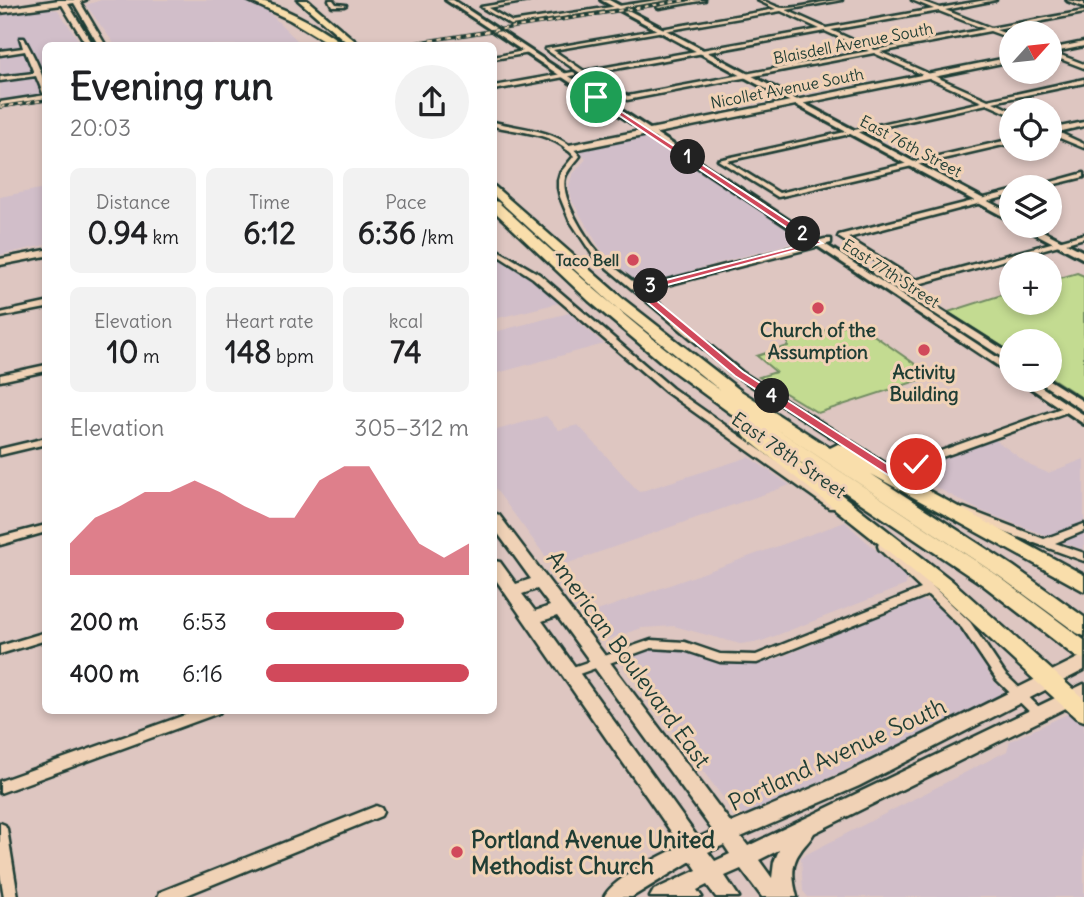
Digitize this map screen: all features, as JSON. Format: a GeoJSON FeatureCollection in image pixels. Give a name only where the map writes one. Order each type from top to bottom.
{"type":"FeatureCollection","features":[{"type":"Feature","properties":{"kind":"highway"},"geometry":{"type":"LineString","coordinates":[[251,0],[293,18],[335,42]]}},
{"type":"Feature","properties":{"kind":"highway"},"geometry":{"type":"LineString","coordinates":[[302,0],[354,42]]}},
{"type":"Feature","properties":{"kind":"highway"},"geometry":{"type":"LineString","coordinates":[[321,0],[352,34],[355,42]]}},
{"type":"Feature","properties":{"kind":"highway"},"geometry":{"type":"LineString","coordinates":[[294,7],[337,42]]}},
{"type":"Feature","properties":{"kind":"highway"},"geometry":{"type":"LineString","coordinates":[[497,193],[617,301],[735,394],[1006,571],[1084,628]]}},
{"type":"Feature","properties":{"kind":"highway"},"geometry":{"type":"LineString","coordinates":[[497,208],[624,324],[701,386],[760,441],[944,585],[1049,680],[1079,700]]}},
{"type":"Feature","properties":{"kind":"highway"},"geometry":{"type":"LineString","coordinates":[[701,386],[989,580],[1084,651]]}},
{"type":"Feature","properties":{"kind":"highway"},"geometry":{"type":"LineString","coordinates":[[735,394],[1084,584]]}},
{"type":"Feature","properties":{"kind":"main road"},"geometry":{"type":"LineString","coordinates":[[31,5],[45,0]]}},
{"type":"Feature","properties":{"kind":"main road"},"geometry":{"type":"LineString","coordinates":[[75,0],[101,42]]}},
{"type":"Feature","properties":{"kind":"main road"},"geometry":{"type":"LineString","coordinates":[[0,9],[83,0]]}},
{"type":"Feature","properties":{"kind":"main road"},"geometry":{"type":"LineString","coordinates":[[81,10],[82,4],[93,0]]}},
{"type":"Feature","properties":{"kind":"main road"},"geometry":{"type":"LineString","coordinates":[[61,1],[88,42]]}},
{"type":"Feature","properties":{"kind":"main road"},"geometry":{"type":"LineString","coordinates":[[31,5],[57,7],[69,12]]}},
{"type":"Feature","properties":{"kind":"main road"},"geometry":{"type":"LineString","coordinates":[[1062,49],[1084,44]]}},
{"type":"Feature","properties":{"kind":"main road","name":"Nicollet Avenue South"},"geometry":{"type":"LineString","coordinates":[[569,148],[999,62]]}},
{"type":"Feature","properties":{"kind":"main road"},"geometry":{"type":"LineString","coordinates":[[0,261],[42,254]]}},
{"type":"Feature","properties":{"kind":"main road","name":"American Boulevard East"},"geometry":{"type":"LineString","coordinates":[[497,522],[558,609],[774,897]]}},
{"type":"Feature","properties":{"kind":"main road"},"geometry":{"type":"LineString","coordinates":[[497,571],[728,897]]}},
{"type":"Feature","properties":{"kind":"main road"},"geometry":{"type":"LineString","coordinates":[[511,592],[539,582]]}},
{"type":"Feature","properties":{"kind":"main road"},"geometry":{"type":"LineString","coordinates":[[530,619],[558,609]]}},
{"type":"Feature","properties":{"kind":"main road","name":"Portland Avenue South"},"geometry":{"type":"LineString","coordinates":[[615,897],[632,884],[695,850],[848,782],[1078,665]]}},
{"type":"Feature","properties":{"kind":"main road"},"geometry":{"type":"LineString","coordinates":[[661,897],[1040,715],[1079,700]]}},
{"type":"Feature","properties":{"kind":"main road"},"geometry":{"type":"LineString","coordinates":[[786,897],[781,878],[788,851],[813,824]]}},
{"type":"Feature","properties":{"kind":"main road"},"geometry":{"type":"LineString","coordinates":[[675,897],[691,897]]}},
{"type":"Feature","properties":{"kind":"street"},"geometry":{"type":"LineString","coordinates":[[331,0],[334,5],[344,5]]}},
{"type":"Feature","properties":{"kind":"street"},"geometry":{"type":"LineString","coordinates":[[449,0],[528,52],[573,74]]}},
{"type":"Feature","properties":{"kind":"street"},"geometry":{"type":"LineString","coordinates":[[459,0],[573,74],[654,131]]}},
{"type":"Feature","properties":{"kind":"street"},"geometry":{"type":"LineString","coordinates":[[532,0],[483,7],[511,24],[667,0]]}},
{"type":"Feature","properties":{"kind":"street","name":"East 76th Street"},"geometry":{"type":"LineString","coordinates":[[604,0],[999,211]]}},
{"type":"Feature","properties":{"kind":"street"},"geometry":{"type":"LineString","coordinates":[[627,12],[703,0]]}},
{"type":"Feature","properties":{"kind":"street"},"geometry":{"type":"LineString","coordinates":[[759,0],[999,107]]}},
{"type":"Feature","properties":{"kind":"street"},"geometry":{"type":"LineString","coordinates":[[573,74],[548,49],[840,0]]}},
{"type":"Feature","properties":{"kind":"street"},"geometry":{"type":"LineString","coordinates":[[914,0],[999,33]]}},
{"type":"Feature","properties":{"kind":"street"},"geometry":{"type":"LineString","coordinates":[[497,87],[994,0]]}},
{"type":"Feature","properties":{"kind":"street"},"geometry":{"type":"LineString","coordinates":[[1070,0],[1084,5]]}},
{"type":"Feature","properties":{"kind":"street","name":"Blaisdell Avenue South"},"geometry":{"type":"LineString","coordinates":[[573,74],[626,99],[1084,12]]}},
{"type":"Feature","properties":{"kind":"street"},"geometry":{"type":"LineString","coordinates":[[22,39],[42,80]]}},
{"type":"Feature","properties":{"kind":"street"},"geometry":{"type":"LineString","coordinates":[[0,53],[27,49]]}},
{"type":"Feature","properties":{"kind":"street"},"geometry":{"type":"LineString","coordinates":[[497,57],[528,52]]}},
{"type":"Feature","properties":{"kind":"street"},"geometry":{"type":"LineString","coordinates":[[1062,57],[1084,66]]}},
{"type":"Feature","properties":{"kind":"street"},"geometry":{"type":"LineString","coordinates":[[0,79],[37,74]]}},
{"type":"Feature","properties":{"kind":"street"},"geometry":{"type":"LineString","coordinates":[[999,144],[778,195],[721,160],[1084,81]]}},
{"type":"Feature","properties":{"kind":"street"},"geometry":{"type":"LineString","coordinates":[[0,104],[42,96]]}},
{"type":"Feature","properties":{"kind":"street"},"geometry":{"type":"LineString","coordinates":[[1062,129],[1084,124]]}},
{"type":"Feature","properties":{"kind":"street"},"geometry":{"type":"LineString","coordinates":[[497,125],[555,138],[569,148]]}},
{"type":"Feature","properties":{"kind":"street","name":"East 77th Street"},"geometry":{"type":"LineString","coordinates":[[654,131],[704,168],[999,352]]}},
{"type":"Feature","properties":{"kind":"street","name":"East 77th Street"},"geometry":{"type":"LineString","coordinates":[[654,131],[759,195],[999,363]]}},
{"type":"Feature","properties":{"kind":"street"},"geometry":{"type":"LineString","coordinates":[[1062,136],[1084,146]]}},
{"type":"Feature","properties":{"kind":"street","name":"East 78th Street"},"geometry":{"type":"LineString","coordinates":[[569,148],[576,156],[564,171],[560,187],[582,236],[597,255],[739,374],[892,472],[972,515],[1084,557]]}},
{"type":"Feature","properties":{"kind":"street"},"geometry":{"type":"LineString","coordinates":[[704,168],[715,169],[759,195]]}},
{"type":"Feature","properties":{"kind":"street"},"geometry":{"type":"LineString","coordinates":[[1062,180],[1084,175]]}},
{"type":"Feature","properties":{"kind":"street"},"geometry":{"type":"LineString","coordinates":[[999,197],[842,237],[915,283],[1084,236]]}},
{"type":"Feature","properties":{"kind":"street"},"geometry":{"type":"LineString","coordinates":[[1049,238],[1084,256]]}},
{"type":"Feature","properties":{"kind":"street"},"geometry":{"type":"LineString","coordinates":[[638,290],[823,242]]}},
{"type":"Feature","properties":{"kind":"street","name":"East 78th Street"},"geometry":{"type":"LineString","coordinates":[[497,252],[536,275],[669,390],[857,524],[966,625],[1000,677],[1040,715]]}},
{"type":"Feature","properties":{"kind":"street"},"geometry":{"type":"LineString","coordinates":[[0,315],[42,307]]}},
{"type":"Feature","properties":{"kind":"street"},"geometry":{"type":"LineString","coordinates":[[0,378],[42,369]]}},
{"type":"Feature","properties":{"kind":"street"},"geometry":{"type":"LineString","coordinates":[[1042,392],[1084,420]]}},
{"type":"Feature","properties":{"kind":"street"},"geometry":{"type":"LineString","coordinates":[[1061,392],[1084,407]]}},
{"type":"Feature","properties":{"kind":"street"},"geometry":{"type":"LineString","coordinates":[[892,472],[1067,408]]}},
{"type":"Feature","properties":{"kind":"street"},"geometry":{"type":"LineString","coordinates":[[0,453],[42,442]]}},
{"type":"Feature","properties":{"kind":"street"},"geometry":{"type":"LineString","coordinates":[[1044,543],[1084,527]]}},
{"type":"Feature","properties":{"kind":"street"},"geometry":{"type":"LineString","coordinates":[[0,541],[42,529]]}},
{"type":"Feature","properties":{"kind":"street"},"geometry":{"type":"LineString","coordinates":[[568,673],[645,646],[668,643],[720,658],[757,659],[930,590]]}},
{"type":"Feature","properties":{"kind":"street"},"geometry":{"type":"LineString","coordinates":[[0,650],[42,637]]}},
{"type":"Feature","properties":{"kind":"street"},"geometry":{"type":"LineString","coordinates":[[0,787],[204,714]]}},
{"type":"Feature","properties":{"kind":"street"},"geometry":{"type":"LineString","coordinates":[[165,897],[376,812]]}},
{"type":"Feature","properties":{"kind":"street"},"geometry":{"type":"LineString","coordinates":[[0,830],[11,897]]}},
{"type":"Feature","properties":{"kind":"shaded area"},"geometry":{"type":"Polygon","coordinates":[[[101,0],[241,0],[266,10],[299,42],[113,42],[86,5],[101,0]]]}},
{"type":"Feature","properties":{"kind":"shaded area"},"geometry":{"type":"Polygon","coordinates":[[[40,8],[58,10],[80,42],[42,42],[42,79],[36,80],[42,96],[0,102],[0,13],[40,8]]]}},
{"type":"Feature","properties":{"kind":"shaded area"},"geometry":{"type":"Polygon","coordinates":[[[650,138],[803,240],[640,285],[601,250],[572,201],[569,186],[572,175],[586,159],[580,151],[650,138]]]}},
{"type":"Feature","properties":{"kind":"shaded area"},"geometry":{"type":"Polygon","coordinates":[[[42,189],[42,246],[0,255],[0,197],[42,189]]]}},
{"type":"Feature","properties":{"kind":"shaded area"},"geometry":{"type":"Polygon","coordinates":[[[497,257],[525,273],[559,303],[497,318],[497,257]]]}},
{"type":"Feature","properties":{"kind":"shaded area"},"geometry":{"type":"Polygon","coordinates":[[[569,313],[604,344],[497,373],[497,331],[569,313]]]}},
{"type":"Feature","properties":{"kind":"shaded area"},"geometry":{"type":"Polygon","coordinates":[[[546,416],[559,430],[578,425],[639,492],[749,457],[790,485],[554,568],[497,491],[497,430],[546,416]]]}},
{"type":"Feature","properties":{"kind":"shaded area"},"geometry":{"type":"Polygon","coordinates":[[[994,439],[1031,466],[1048,473],[1084,459],[1084,550],[979,510],[909,473],[911,469],[994,439]]]}},
{"type":"Feature","properties":{"kind":"shaded area"},"geometry":{"type":"Polygon","coordinates":[[[845,522],[907,578],[906,585],[762,641],[740,644],[674,626],[642,628],[608,639],[589,614],[845,522]]]}},
{"type":"Feature","properties":{"kind":"shaded area"},"geometry":{"type":"Polygon","coordinates":[[[917,600],[933,602],[942,608],[961,629],[993,680],[1006,694],[752,814],[743,815],[731,808],[619,660],[657,649],[682,649],[714,661],[758,663],[774,660],[917,600]]]}},
{"type":"Feature","properties":{"kind":"shaded area"},"geometry":{"type":"Polygon","coordinates":[[[1082,707],[1084,897],[808,897],[803,891],[801,857],[1007,751],[1010,741],[1082,707]]]}},
{"type":"Feature","properties":{"kind":"green space"},"geometry":{"type":"Polygon","coordinates":[[[1077,273],[1084,276],[1084,399],[1062,385],[1062,329],[999,329],[999,344],[948,312],[999,296],[999,315],[1062,315],[1062,277],[1077,273]]]}},
{"type":"Feature","properties":{"kind":"green space"},"geometry":{"type":"Polygon","coordinates":[[[855,322],[932,376],[818,413],[759,377],[776,372],[757,356],[788,346],[788,341],[855,322]]]}},
{"type":"Feature","properties":{"kind":"railway"},"geometry":{"type":"LineString","coordinates":[[420,42],[687,0]]}},
{"type":"Feature","properties":{"kind":"railway"},"geometry":{"type":"LineString","coordinates":[[0,107],[42,101]]}},
{"type":"Feature","properties":{"kind":"place","name":"Taco Bell"},"geometry":{"type":"Point","coordinates":[633,260]}},
{"type":"Feature","properties":{"kind":"place","name":"Church of the Assumption"},"geometry":{"type":"Point","coordinates":[818,308]}},
{"type":"Feature","properties":{"kind":"place","name":"Activity Building"},"geometry":{"type":"Point","coordinates":[924,350]}},
{"type":"Feature","properties":{"kind":"place","name":"Portland Avenue United Methodist Church"},"geometry":{"type":"Point","coordinates":[457,852]}},
{"type":"Feature","properties":{"kind":"route"},"geometry":{"type":"LineString","coordinates":[[596,97],[818,243],[638,290],[739,374],[892,472],[916,464]]}}]}
